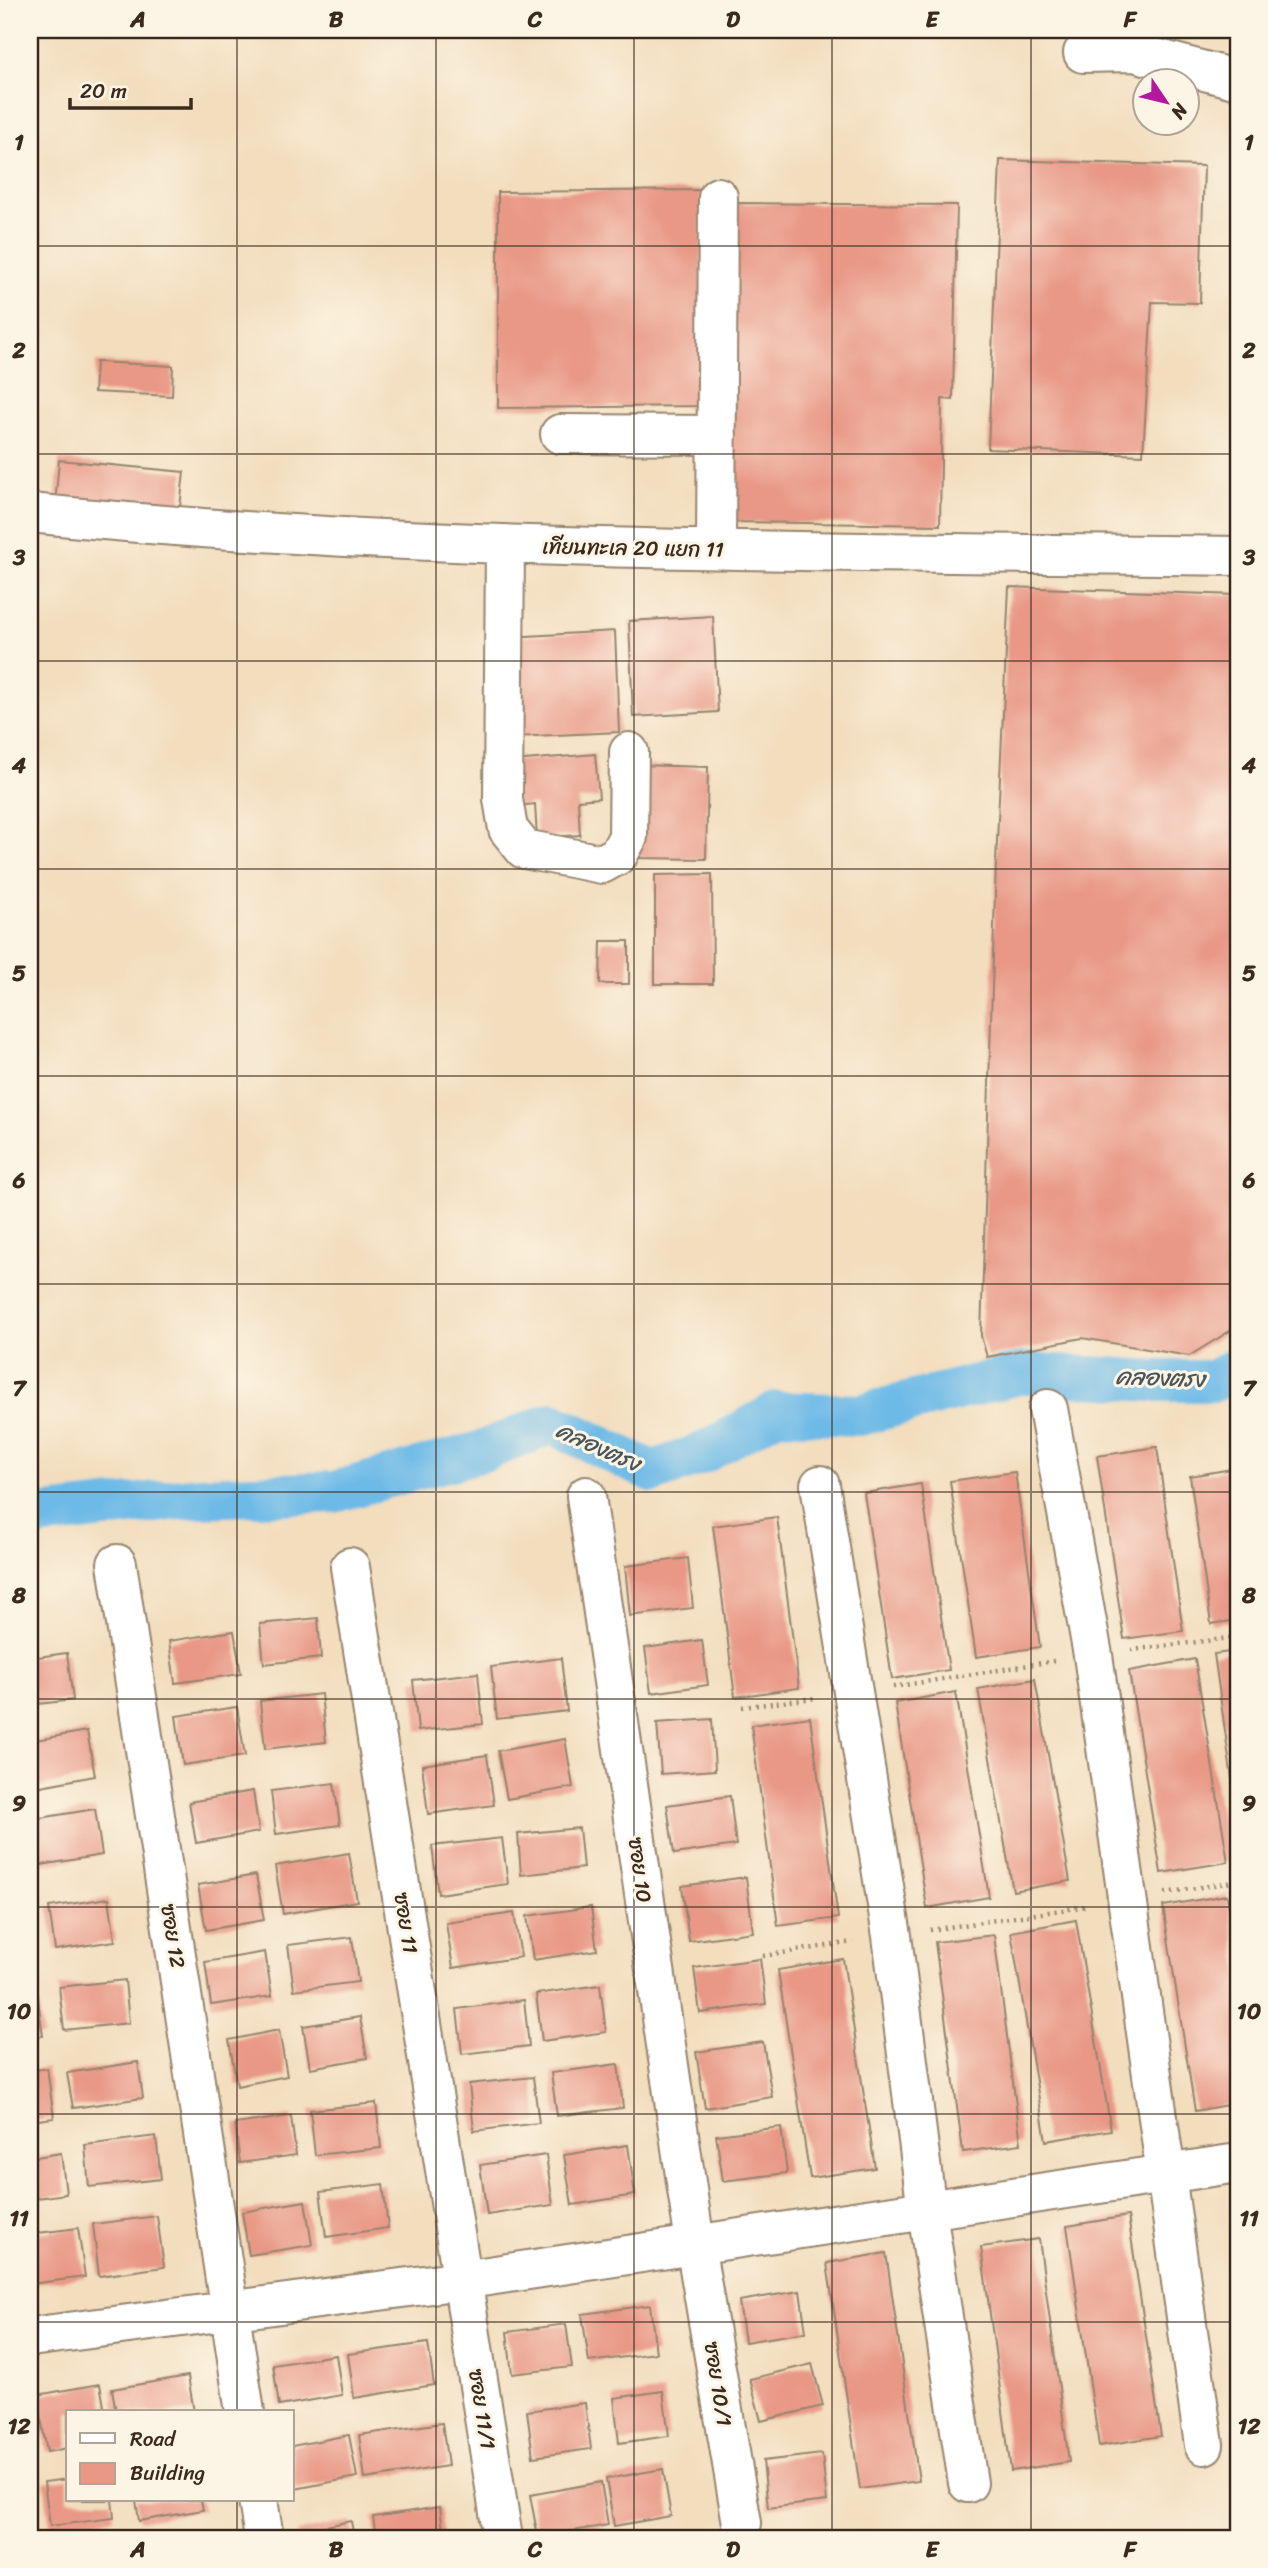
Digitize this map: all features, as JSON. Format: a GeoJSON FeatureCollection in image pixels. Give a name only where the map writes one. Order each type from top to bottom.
{"type":"FeatureCollection","features":[{"type":"Feature","properties":{"kind":"street"},"geometry":{"type":"LineString","coordinates":[[1083,53],[1134,52],[1238,80]]}},
{"type":"Feature","properties":{"kind":"street"},"geometry":{"type":"LineString","coordinates":[[716,549],[718,197]]}},
{"type":"Feature","properties":{"kind":"street"},"geometry":{"type":"LineString","coordinates":[[560,434],[717,435]]}},
{"type":"Feature","properties":{"kind":"street","name":"เทียนทะเล 20 แยก 11"},"geometry":{"type":"LineString","coordinates":[[30,513],[148,526],[505,546],[1238,556]]}},
{"type":"Feature","properties":{"kind":"street"},"geometry":{"type":"LineString","coordinates":[[505,546],[503,799],[508,829],[524,849],[602,864],[618,855],[628,837],[629,752]]}},
{"type":"Feature","properties":{"kind":"street"},"geometry":{"type":"LineString","coordinates":[[1048,1409],[1093,1655],[1125,1900],[1168,2175],[1204,2445]]}},
{"type":"Feature","properties":{"kind":"street"},"geometry":{"type":"LineString","coordinates":[[820,1485],[892,1936],[927,2211],[968,2483]]}},
{"type":"Feature","properties":{"kind":"street","name":"ซอย 10"},"geometry":{"type":"LineString","coordinates":[[586,1496],[695,2244]]}},
{"type":"Feature","properties":{"kind":"street","name":"ซอย 12"},"geometry":{"type":"LineString","coordinates":[[117,1564],[245,2410]]}},
{"type":"Feature","properties":{"kind":"street","name":"ซอย 11"},"geometry":{"type":"LineString","coordinates":[[350,1567],[462,2280]]}},
{"type":"Feature","properties":{"kind":"street"},"geometry":{"type":"LineString","coordinates":[[30,2337],[229,2308],[462,2280],[1238,2163]]}},
{"type":"Feature","properties":{"kind":"street","name":"ซอย 10/1"},"geometry":{"type":"LineString","coordinates":[[695,2244],[741,2523]]}},
{"type":"Feature","properties":{"kind":"street","name":"ซอย 11/1"},"geometry":{"type":"LineString","coordinates":[[462,2280],[503,2538]]}},
{"type":"Feature","properties":{"kind":"street"},"geometry":{"type":"LineString","coordinates":[[258,2502],[264,2538]]}},
{"type":"Feature","properties":{"kind":"path"},"geometry":{"type":"LineString","coordinates":[[742,1707],[852,1693],[1093,1655],[1238,1637]]}},
{"type":"Feature","properties":{"kind":"path"},"geometry":{"type":"LineString","coordinates":[[764,1956],[1238,1881]]}},
{"type":"Feature","properties":{"kind":"building"},"geometry":{"type":"Polygon","coordinates":[[[1000,160],[1204,166],[1200,303],[1152,302],[1143,455],[988,449],[1000,160]]]}},
{"type":"Feature","properties":{"kind":"building"},"geometry":{"type":"Polygon","coordinates":[[[701,190],[702,406],[498,408],[498,192],[701,190]]]}},
{"type":"Feature","properties":{"kind":"building"},"geometry":{"type":"Polygon","coordinates":[[[731,203],[957,205],[953,400],[942,399],[940,525],[733,522],[731,203]]]}},
{"type":"Feature","properties":{"kind":"building"},"geometry":{"type":"Polygon","coordinates":[[[96,362],[173,366],[172,396],[94,392],[96,362]]]}},
{"type":"Feature","properties":{"kind":"building"},"geometry":{"type":"Polygon","coordinates":[[[59,460],[184,472],[179,516],[55,505],[59,460]]]}},
{"type":"Feature","properties":{"kind":"building"},"geometry":{"type":"Polygon","coordinates":[[[1009,587],[1238,595],[1238,1326],[1189,1356],[1082,1338],[987,1357],[981,1336],[996,862],[1009,587]]]}},
{"type":"Feature","properties":{"kind":"building"},"geometry":{"type":"Polygon","coordinates":[[[713,616],[718,712],[633,717],[629,621],[713,616]]]}},
{"type":"Feature","properties":{"kind":"building"},"geometry":{"type":"Polygon","coordinates":[[[615,631],[619,732],[513,737],[509,637],[615,631]]]}},
{"type":"Feature","properties":{"kind":"building"},"geometry":{"type":"Polygon","coordinates":[[[595,754],[599,798],[578,800],[580,835],[537,838],[535,804],[517,806],[513,761],[595,754]]]}},
{"type":"Feature","properties":{"kind":"building"},"geometry":{"type":"Polygon","coordinates":[[[638,765],[708,767],[706,859],[636,858],[638,765]]]}},
{"type":"Feature","properties":{"kind":"building"},"geometry":{"type":"Polygon","coordinates":[[[712,874],[713,984],[655,984],[655,875],[712,874]]]}},
{"type":"Feature","properties":{"kind":"building"},"geometry":{"type":"Polygon","coordinates":[[[601,941],[629,941],[629,984],[600,984],[601,941]]]}},
{"type":"Feature","properties":{"kind":"building"},"geometry":{"type":"Polygon","coordinates":[[[1157,1447],[1183,1631],[1124,1639],[1097,1456],[1157,1447]]]}},
{"type":"Feature","properties":{"kind":"building"},"geometry":{"type":"Polygon","coordinates":[[[1238,1468],[1238,1620],[1211,1624],[1190,1476],[1238,1468]]]}},
{"type":"Feature","properties":{"kind":"building"},"geometry":{"type":"Polygon","coordinates":[[[1015,1472],[1040,1647],[976,1657],[950,1481],[1015,1472]]]}},
{"type":"Feature","properties":{"kind":"building"},"geometry":{"type":"Polygon","coordinates":[[[921,1484],[949,1670],[892,1679],[864,1493],[921,1484]]]}},
{"type":"Feature","properties":{"kind":"building"},"geometry":{"type":"Polygon","coordinates":[[[777,1517],[799,1688],[735,1697],[713,1526],[777,1517]]]}},
{"type":"Feature","properties":{"kind":"building"},"geometry":{"type":"Polygon","coordinates":[[[688,1558],[693,1608],[630,1616],[625,1566],[688,1558]]]}},
{"type":"Feature","properties":{"kind":"building"},"geometry":{"type":"Polygon","coordinates":[[[318,1618],[321,1658],[264,1664],[260,1624],[318,1618]]]}},
{"type":"Feature","properties":{"kind":"building"},"geometry":{"type":"Polygon","coordinates":[[[234,1631],[241,1674],[175,1683],[169,1641],[234,1631]]]}},
{"type":"Feature","properties":{"kind":"building"},"geometry":{"type":"Polygon","coordinates":[[[702,1640],[708,1685],[651,1693],[645,1648],[702,1640]]]}},
{"type":"Feature","properties":{"kind":"building"},"geometry":{"type":"Polygon","coordinates":[[[1238,1651],[1238,1814],[1237,1814],[1214,1654],[1238,1651]]]}},
{"type":"Feature","properties":{"kind":"building"},"geometry":{"type":"Polygon","coordinates":[[[67,1653],[73,1700],[30,1705],[30,1658],[67,1653]]]}},
{"type":"Feature","properties":{"kind":"building"},"geometry":{"type":"Polygon","coordinates":[[[561,1658],[567,1711],[497,1719],[491,1667],[561,1658]]]}},
{"type":"Feature","properties":{"kind":"building"},"geometry":{"type":"Polygon","coordinates":[[[1195,1659],[1228,1862],[1161,1873],[1129,1671],[1195,1659]]]}},
{"type":"Feature","properties":{"kind":"building"},"geometry":{"type":"Polygon","coordinates":[[[478,1673],[483,1724],[418,1731],[413,1680],[478,1673]]]}},
{"type":"Feature","properties":{"kind":"building"},"geometry":{"type":"Polygon","coordinates":[[[1035,1679],[1070,1881],[1013,1891],[978,1689],[1035,1679]]]}},
{"type":"Feature","properties":{"kind":"building"},"geometry":{"type":"Polygon","coordinates":[[[956,1692],[989,1897],[927,1908],[895,1703],[956,1692]]]}},
{"type":"Feature","properties":{"kind":"building"},"geometry":{"type":"Polygon","coordinates":[[[321,1694],[326,1742],[265,1749],[260,1701],[321,1694]]]}},
{"type":"Feature","properties":{"kind":"building"},"geometry":{"type":"Polygon","coordinates":[[[237,1707],[245,1756],[183,1765],[176,1716],[237,1707]]]}},
{"type":"Feature","properties":{"kind":"building"},"geometry":{"type":"Polygon","coordinates":[[[810,1717],[838,1918],[778,1926],[751,1725],[810,1717]]]}},
{"type":"Feature","properties":{"kind":"building"},"geometry":{"type":"Polygon","coordinates":[[[712,1719],[715,1770],[661,1774],[657,1723],[712,1719]]]}},
{"type":"Feature","properties":{"kind":"building"},"geometry":{"type":"Polygon","coordinates":[[[87,1731],[95,1776],[30,1788],[30,1741],[87,1731]]]}},
{"type":"Feature","properties":{"kind":"building"},"geometry":{"type":"Polygon","coordinates":[[[565,1739],[573,1787],[507,1799],[498,1751],[565,1739]]]}},
{"type":"Feature","properties":{"kind":"building"},"geometry":{"type":"Polygon","coordinates":[[[487,1755],[494,1805],[428,1814],[422,1765],[487,1755]]]}},
{"type":"Feature","properties":{"kind":"building"},"geometry":{"type":"Polygon","coordinates":[[[334,1783],[340,1825],[276,1834],[271,1791],[334,1783]]]}},
{"type":"Feature","properties":{"kind":"building"},"geometry":{"type":"Polygon","coordinates":[[[253,1791],[259,1832],[196,1843],[189,1802],[253,1791]]]}},
{"type":"Feature","properties":{"kind":"building"},"geometry":{"type":"Polygon","coordinates":[[[730,1796],[736,1845],[674,1854],[667,1805],[730,1796]]]}},
{"type":"Feature","properties":{"kind":"building"},"geometry":{"type":"Polygon","coordinates":[[[95,1809],[102,1855],[41,1865],[34,1819],[95,1809]]]}},
{"type":"Feature","properties":{"kind":"building"},"geometry":{"type":"Polygon","coordinates":[[[579,1828],[583,1868],[521,1875],[518,1834],[579,1828]]]}},
{"type":"Feature","properties":{"kind":"building"},"geometry":{"type":"Polygon","coordinates":[[[502,1838],[508,1884],[438,1894],[432,1846],[502,1838]]]}},
{"type":"Feature","properties":{"kind":"building"},"geometry":{"type":"Polygon","coordinates":[[[349,1853],[357,1901],[283,1914],[275,1866],[349,1853]]]}},
{"type":"Feature","properties":{"kind":"building"},"geometry":{"type":"Polygon","coordinates":[[[256,1875],[264,1920],[206,1930],[198,1885],[256,1875]]]}},
{"type":"Feature","properties":{"kind":"building"},"geometry":{"type":"Polygon","coordinates":[[[746,1877],[753,1932],[689,1941],[682,1886],[746,1877]]]}},
{"type":"Feature","properties":{"kind":"building"},"geometry":{"type":"Polygon","coordinates":[[[1227,1895],[1238,1964],[1238,2103],[1195,2111],[1163,1906],[1227,1895]]]}},
{"type":"Feature","properties":{"kind":"building"},"geometry":{"type":"Polygon","coordinates":[[[109,1898],[115,1941],[55,1950],[49,1907],[109,1898]]]}},
{"type":"Feature","properties":{"kind":"building"},"geometry":{"type":"Polygon","coordinates":[[[591,1907],[597,1950],[533,1960],[527,1916],[591,1907]]]}},
{"type":"Feature","properties":{"kind":"building"},"geometry":{"type":"Polygon","coordinates":[[[514,1913],[521,1957],[453,1968],[446,1923],[514,1913]]]}},
{"type":"Feature","properties":{"kind":"building"},"geometry":{"type":"Polygon","coordinates":[[[1076,1920],[1111,2130],[1046,2141],[1011,1932],[1076,1920]]]}},
{"type":"Feature","properties":{"kind":"building"},"geometry":{"type":"Polygon","coordinates":[[[30,1922],[35,1952],[30,1953],[30,1922]]]}},
{"type":"Feature","properties":{"kind":"building"},"geometry":{"type":"Polygon","coordinates":[[[994,1935],[1021,2144],[963,2152],[935,1942],[994,1935]]]}},
{"type":"Feature","properties":{"kind":"building"},"geometry":{"type":"Polygon","coordinates":[[[352,1937],[358,1982],[294,1990],[288,1945],[352,1937]]]}},
{"type":"Feature","properties":{"kind":"building"},"geometry":{"type":"Polygon","coordinates":[[[265,1952],[272,1996],[211,2005],[205,1962],[265,1952]]]}},
{"type":"Feature","properties":{"kind":"building"},"geometry":{"type":"Polygon","coordinates":[[[760,1959],[766,2004],[700,2013],[694,1968],[760,1959]]]}},
{"type":"Feature","properties":{"kind":"building"},"geometry":{"type":"Polygon","coordinates":[[[843,1959],[875,2168],[810,2178],[778,1970],[843,1959]]]}},
{"type":"Feature","properties":{"kind":"building"},"geometry":{"type":"Polygon","coordinates":[[[125,1980],[129,2023],[64,2030],[59,1987],[125,1980]]]}},
{"type":"Feature","properties":{"kind":"building"},"geometry":{"type":"Polygon","coordinates":[[[30,1985],[36,1985],[43,2036],[30,2038],[30,1985]]]}},
{"type":"Feature","properties":{"kind":"building"},"geometry":{"type":"Polygon","coordinates":[[[600,1985],[606,2032],[542,2041],[536,1994],[600,1985]]]}},
{"type":"Feature","properties":{"kind":"building"},"geometry":{"type":"Polygon","coordinates":[[[524,2000],[529,2046],[462,2054],[457,2009],[524,2000]]]}},
{"type":"Feature","properties":{"kind":"building"},"geometry":{"type":"Polygon","coordinates":[[[360,2017],[367,2058],[310,2068],[303,2026],[360,2017]]]}},
{"type":"Feature","properties":{"kind":"building"},"geometry":{"type":"Polygon","coordinates":[[[279,2030],[287,2076],[237,2086],[229,2040],[279,2030]]]}},
{"type":"Feature","properties":{"kind":"building"},"geometry":{"type":"Polygon","coordinates":[[[763,2042],[772,2097],[705,2108],[696,2052],[763,2042]]]}},
{"type":"Feature","properties":{"kind":"building"},"geometry":{"type":"Polygon","coordinates":[[[138,2062],[143,2098],[73,2108],[67,2073],[138,2062]]]}},
{"type":"Feature","properties":{"kind":"building"},"geometry":{"type":"Polygon","coordinates":[[[618,2064],[623,2108],[557,2116],[551,2073],[618,2064]]]}},
{"type":"Feature","properties":{"kind":"building"},"geometry":{"type":"Polygon","coordinates":[[[47,2068],[54,2118],[30,2121],[30,2071],[47,2068]]]}},
{"type":"Feature","properties":{"kind":"building"},"geometry":{"type":"Polygon","coordinates":[[[533,2077],[539,2123],[474,2131],[469,2084],[533,2077]]]}},
{"type":"Feature","properties":{"kind":"building"},"geometry":{"type":"Polygon","coordinates":[[[376,2103],[381,2148],[315,2155],[310,2110],[376,2103]]]}},
{"type":"Feature","properties":{"kind":"building"},"geometry":{"type":"Polygon","coordinates":[[[291,2116],[296,2155],[240,2163],[235,2124],[291,2116]]]}},
{"type":"Feature","properties":{"kind":"building"},"geometry":{"type":"Polygon","coordinates":[[[781,2127],[787,2173],[723,2181],[716,2135],[781,2127]]]}},
{"type":"Feature","properties":{"kind":"building"},"geometry":{"type":"Polygon","coordinates":[[[156,2136],[161,2179],[89,2187],[85,2145],[156,2136]]]}},
{"type":"Feature","properties":{"kind":"building"},"geometry":{"type":"Polygon","coordinates":[[[628,2145],[635,2195],[572,2205],[564,2155],[628,2145]]]}},
{"type":"Feature","properties":{"kind":"building"},"geometry":{"type":"Polygon","coordinates":[[[61,2153],[66,2194],[30,2199],[30,2158],[61,2153]]]}},
{"type":"Feature","properties":{"kind":"building"},"geometry":{"type":"Polygon","coordinates":[[[546,2155],[553,2205],[487,2215],[480,2165],[546,2155]]]}},
{"type":"Feature","properties":{"kind":"building"},"geometry":{"type":"Polygon","coordinates":[[[383,2184],[388,2228],[326,2237],[320,2192],[383,2184]]]}},
{"type":"Feature","properties":{"kind":"building"},"geometry":{"type":"Polygon","coordinates":[[[305,2201],[312,2245],[249,2255],[242,2212],[305,2201]]]}},
{"type":"Feature","properties":{"kind":"building"},"geometry":{"type":"Polygon","coordinates":[[[157,2216],[164,2267],[99,2276],[93,2224],[157,2216]]]}},
{"type":"Feature","properties":{"kind":"building"},"geometry":{"type":"Polygon","coordinates":[[[1128,2216],[1161,2436],[1099,2446],[1067,2226],[1128,2216]]]}},
{"type":"Feature","properties":{"kind":"building"},"geometry":{"type":"Polygon","coordinates":[[[78,2228],[85,2277],[30,2284],[30,2234],[78,2228]]]}},
{"type":"Feature","properties":{"kind":"building"},"geometry":{"type":"Polygon","coordinates":[[[1039,2239],[1069,2462],[1011,2471],[981,2247],[1039,2239]]]}},
{"type":"Feature","properties":{"kind":"building"},"geometry":{"type":"Polygon","coordinates":[[[886,2253],[919,2481],[860,2489],[827,2263],[886,2253]]]}},
{"type":"Feature","properties":{"kind":"building"},"geometry":{"type":"Polygon","coordinates":[[[800,2291],[806,2332],[745,2342],[739,2301],[800,2291]]]}},
{"type":"Feature","properties":{"kind":"building"},"geometry":{"type":"Polygon","coordinates":[[[650,2305],[656,2353],[589,2362],[582,2314],[650,2305]]]}},
{"type":"Feature","properties":{"kind":"building"},"geometry":{"type":"Polygon","coordinates":[[[566,2324],[572,2367],[512,2374],[507,2332],[566,2324]]]}},
{"type":"Feature","properties":{"kind":"building"},"geometry":{"type":"Polygon","coordinates":[[[428,2343],[434,2385],[354,2398],[348,2354],[428,2343]]]}},
{"type":"Feature","properties":{"kind":"building"},"geometry":{"type":"Polygon","coordinates":[[[336,2355],[342,2395],[279,2406],[273,2365],[336,2355]]]}},
{"type":"Feature","properties":{"kind":"building"},"geometry":{"type":"Polygon","coordinates":[[[812,2364],[823,2406],[761,2421],[750,2379],[812,2364]]]}},
{"type":"Feature","properties":{"kind":"building"},"geometry":{"type":"Polygon","coordinates":[[[188,2376],[194,2410],[116,2410],[112,2389],[188,2376]]]}},
{"type":"Feature","properties":{"kind":"building"},"geometry":{"type":"Polygon","coordinates":[[[100,2384],[105,2410],[66,2410],[66,2448],[47,2452],[37,2395],[100,2384]]]}},
{"type":"Feature","properties":{"kind":"building"},"geometry":{"type":"Polygon","coordinates":[[[663,2391],[669,2436],[619,2443],[614,2398],[663,2391]]]}},
{"type":"Feature","properties":{"kind":"building"},"geometry":{"type":"Polygon","coordinates":[[[585,2403],[591,2449],[533,2457],[527,2411],[585,2403]]]}},
{"type":"Feature","properties":{"kind":"building"},"geometry":{"type":"Polygon","coordinates":[[[442,2423],[448,2466],[365,2479],[359,2435],[442,2423]]]}},
{"type":"Feature","properties":{"kind":"building"},"geometry":{"type":"Polygon","coordinates":[[[349,2435],[357,2477],[295,2489],[294,2446],[349,2435]]]}},
{"type":"Feature","properties":{"kind":"building"},"geometry":{"type":"Polygon","coordinates":[[[822,2454],[827,2501],[768,2508],[763,2461],[822,2454]]]}},
{"type":"Feature","properties":{"kind":"building"},"geometry":{"type":"Polygon","coordinates":[[[663,2469],[671,2516],[614,2526],[606,2479],[663,2469]]]}},
{"type":"Feature","properties":{"kind":"building"},"geometry":{"type":"Polygon","coordinates":[[[66,2479],[66,2502],[112,2502],[114,2518],[50,2526],[44,2482],[66,2479]]]}},
{"type":"Feature","properties":{"kind":"building"},"geometry":{"type":"Polygon","coordinates":[[[601,2482],[608,2525],[538,2537],[530,2495],[601,2482]]]}},
{"type":"Feature","properties":{"kind":"building"},"geometry":{"type":"Polygon","coordinates":[[[136,2502],[201,2502],[203,2510],[139,2521],[136,2502]]]}},
{"type":"Feature","properties":{"kind":"building"},"geometry":{"type":"Polygon","coordinates":[[[440,2507],[444,2538],[376,2538],[373,2517],[440,2507]]]}},
{"type":"Feature","properties":{"kind":"building"},"geometry":{"type":"Polygon","coordinates":[[[351,2521],[354,2538],[299,2538],[297,2532],[351,2521]]]}},
{"type":"Feature","properties":{"kind":"waterway","name":"คลองตรง"},"geometry":{"type":"LineString","coordinates":[[30,1517],[198,1497],[334,1492],[483,1451],[552,1423],[653,1472],[703,1453],[777,1412],[860,1415],[1022,1373],[1154,1381],[1214,1381],[1238,1367]]}}]}
